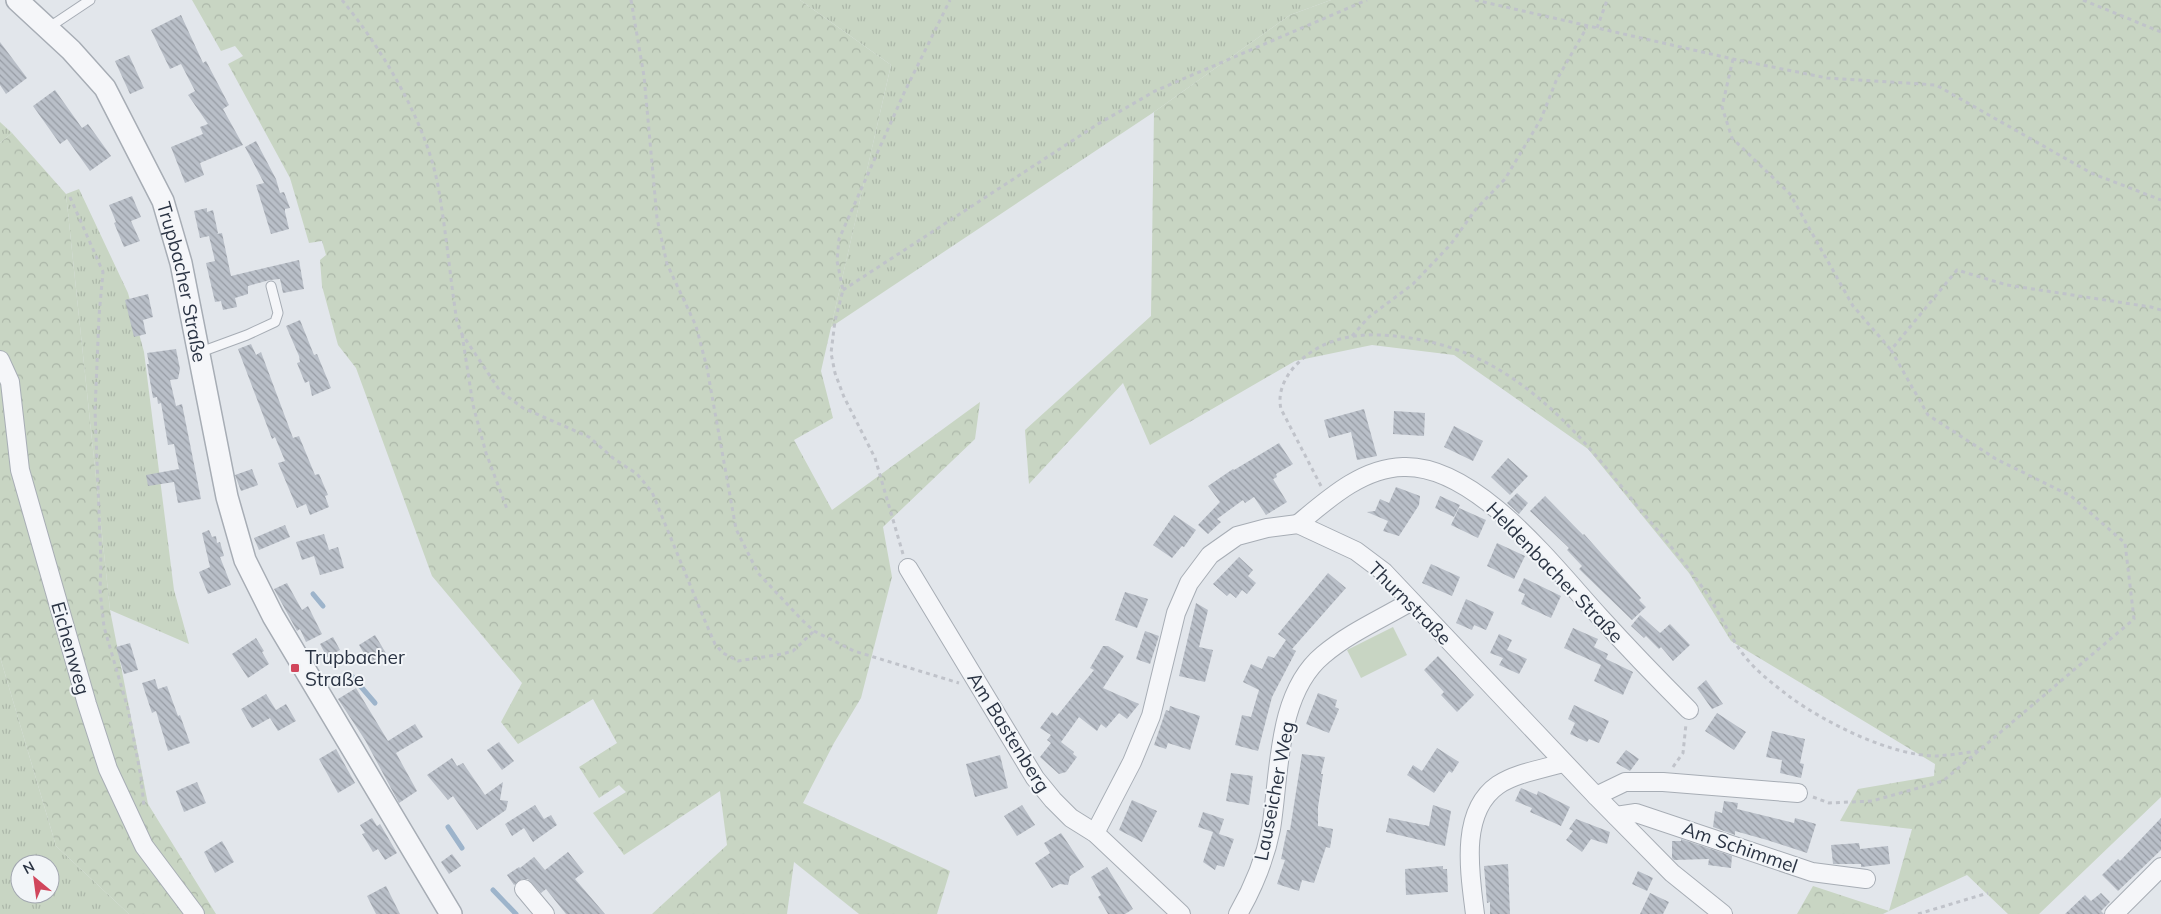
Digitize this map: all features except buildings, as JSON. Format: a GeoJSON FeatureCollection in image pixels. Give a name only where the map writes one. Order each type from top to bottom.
{"type":"FeatureCollection","features":[{"type":"Feature","properties":{"kind":"street","name":"Trupbacher Straße"},"geometry":{"type":"LineString","coordinates":[[17,0],[71,50],[104,88],[163,201],[181,263],[227,497],[245,560],[272,616],[451,914]]}},
{"type":"Feature","properties":{"kind":"street","name":"Eichenweg"},"geometry":{"type":"LineString","coordinates":[[0,360],[10,382],[20,470],[87,704],[108,769],[144,846],[195,914]]}},
{"type":"Feature","properties":{"kind":"street","name":"Heldenbacher Straße"},"geometry":{"type":"LineString","coordinates":[[1298,524],[1328,498],[1356,480],[1381,471],[1403,466],[1427,469],[1456,480],[1503,514],[1538,549],[1646,668],[1689,710]]}},
{"type":"Feature","properties":{"kind":"street","name":"Thurnstraße"},"geometry":{"type":"LineString","coordinates":[[1298,524],[1356,552],[1384,572],[1410,602],[1563,762],[1672,873],[1723,914]]}},
{"type":"Feature","properties":{"kind":"street"},"geometry":{"type":"LineString","coordinates":[[1095,833],[1132,762],[1151,716],[1176,613],[1189,583],[1210,555],[1237,536],[1267,528],[1298,524]]}},
{"type":"Feature","properties":{"kind":"street","name":"Am Bastenberg"},"geometry":{"type":"LineString","coordinates":[[908,568],[1035,778],[1071,818],[1095,833],[1181,914]]}},
{"type":"Feature","properties":{"kind":"street","name":"Lauseicher Weg"},"geometry":{"type":"LineString","coordinates":[[1238,914],[1263,861],[1270,829],[1286,721],[1301,680],[1329,650],[1410,602]]}},
{"type":"Feature","properties":{"kind":"street"},"geometry":{"type":"LineString","coordinates":[[1475,914],[1471,882],[1471,833],[1477,809],[1486,795],[1499,784],[1563,762]]}},
{"type":"Feature","properties":{"kind":"street"},"geometry":{"type":"LineString","coordinates":[[1596,796],[1625,782],[1663,782],[1798,793]]}},
{"type":"Feature","properties":{"kind":"street","name":"Am Schimmel"},"geometry":{"type":"LineString","coordinates":[[1616,816],[1636,813],[1812,872],[1866,879]]}},
{"type":"Feature","properties":{"kind":"street"},"geometry":{"type":"LineString","coordinates":[[2114,914],[2161,867]]}},
{"type":"Feature","properties":{"kind":"street"},"geometry":{"type":"LineString","coordinates":[[524,888],[545,914]]}},
{"type":"Feature","properties":{"kind":"lane"},"geometry":{"type":"LineString","coordinates":[[47,28],[90,0]]}},
{"type":"Feature","properties":{"kind":"lane"},"geometry":{"type":"LineString","coordinates":[[198,353],[247,335],[275,322],[278,313],[271,286]]}},
{"type":"Feature","properties":{"kind":"path"},"geometry":{"type":"LineString","coordinates":[[342,0],[361,23],[386,61],[410,108],[428,150],[438,185],[457,322],[462,334],[500,391],[523,408],[588,437],[613,458],[637,474],[652,492],[715,644],[723,653],[738,661],[782,654],[793,650],[814,630]]}},
{"type":"Feature","properties":{"kind":"path"},"geometry":{"type":"LineString","coordinates":[[631,0],[644,76],[657,218],[667,264],[696,326],[707,368],[736,529],[758,573],[796,615],[814,630],[854,651],[981,690]]}},
{"type":"Feature","properties":{"kind":"path"},"geometry":{"type":"LineString","coordinates":[[908,568],[875,458],[844,397],[831,353],[835,321],[842,290],[837,261],[838,239],[904,93],[950,0]]}},
{"type":"Feature","properties":{"kind":"path"},"geometry":{"type":"LineString","coordinates":[[842,290],[1098,124],[1155,91],[1367,0]]}},
{"type":"Feature","properties":{"kind":"path"},"geometry":{"type":"LineString","coordinates":[[1475,0],[1733,60],[1827,78],[1936,85],[2091,173],[2161,200]]}},
{"type":"Feature","properties":{"kind":"path"},"geometry":{"type":"LineString","coordinates":[[1597,28],[1607,0]]}},
{"type":"Feature","properties":{"kind":"path"},"geometry":{"type":"LineString","coordinates":[[2083,0],[2161,32]]}},
{"type":"Feature","properties":{"kind":"path"},"geometry":{"type":"LineString","coordinates":[[1352,336],[1369,317],[1413,284],[1452,244],[1476,209],[1505,179],[1541,119],[1556,82],[1587,27]]}},
{"type":"Feature","properties":{"kind":"path"},"geometry":{"type":"LineString","coordinates":[[1733,60],[1722,107],[1732,138],[1790,194],[1853,306],[1891,350],[1928,416],[1996,459],[2071,496],[2125,543],[2134,619],[1944,781],[1872,801],[1828,803],[1798,793]]}},
{"type":"Feature","properties":{"kind":"path"},"geometry":{"type":"LineString","coordinates":[[70,197],[103,272],[98,325],[95,411],[102,563],[100,590],[104,627],[128,709],[141,777],[144,810]]}},
{"type":"Feature","properties":{"kind":"path"},"geometry":{"type":"LineString","coordinates":[[1891,350],[1957,270],[2007,285],[2161,310]]}},
{"type":"Feature","properties":{"kind":"path"},"geometry":{"type":"LineString","coordinates":[[462,334],[472,405],[486,453],[507,508]]}},
{"type":"Feature","properties":{"kind":"path"},"geometry":{"type":"LineString","coordinates":[[1328,498],[1281,409],[1279,392],[1285,380],[1303,359],[1317,348],[1352,336],[1384,334],[1420,339],[1457,349],[1496,366],[1532,391],[1572,428],[1705,591],[1741,652],[1760,674],[1821,718],[1854,734],[1894,749],[1935,756],[1978,751]]}},
{"type":"Feature","properties":{"kind":"path"},"geometry":{"type":"LineString","coordinates":[[1670,771],[1683,753],[1684,732]]}},
{"type":"Feature","properties":{"kind":"path"},"geometry":{"type":"LineString","coordinates":[[1918,914],[1988,893]]}},
{"type":"Feature","properties":{"kind":"green space"},"geometry":{"type":"Polygon","coordinates":[[[192,0],[800,0],[891,65],[821,371],[833,418],[794,440],[832,510],[980,402],[975,439],[883,527],[892,577],[861,698],[834,743],[803,803],[950,871],[937,914],[859,914],[794,862],[787,914],[652,914],[727,845],[720,791],[624,855],[593,813],[626,792],[619,785],[599,798],[579,767],[617,743],[593,699],[518,744],[501,722],[522,683],[432,576],[356,368],[338,345],[322,286],[320,260],[326,255],[322,241],[309,243],[290,178],[228,64],[243,56],[235,46],[221,51],[192,0]]]}},
{"type":"Feature","properties":{"kind":"green space"},"geometry":{"type":"Polygon","coordinates":[[[800,0],[1331,0],[1290,15],[1154,112],[831,327],[891,65],[800,0]]]}},
{"type":"Feature","properties":{"kind":"green space"},"geometry":{"type":"Polygon","coordinates":[[[1331,0],[2161,0],[2161,797],[2039,914],[2008,914],[1967,875],[1889,911],[1912,829],[1840,821],[1858,789],[1934,776],[1935,764],[1731,641],[1689,573],[1588,449],[1454,355],[1372,345],[1295,361],[1150,445],[1123,383],[1029,484],[1025,430],[1151,316],[1154,112],[1290,15],[1331,0]]]}},
{"type":"Feature","properties":{"kind":"green space"},"geometry":{"type":"Polygon","coordinates":[[[0,122],[12,133],[0,143],[0,122]]]}},
{"type":"Feature","properties":{"kind":"green space"},"geometry":{"type":"Polygon","coordinates":[[[12,133],[66,194],[110,610],[148,804],[216,914],[129,914],[56,846],[0,657],[0,143],[12,133]]]}},
{"type":"Feature","properties":{"kind":"green space"},"geometry":{"type":"Polygon","coordinates":[[[79,189],[128,293],[144,352],[174,590],[189,644],[110,610],[66,194],[79,189]]]}},
{"type":"Feature","properties":{"kind":"green space"},"geometry":{"type":"Polygon","coordinates":[[[1393,627],[1407,655],[1361,678],[1347,650],[1393,627]]]}},
{"type":"Feature","properties":{"kind":"green space"},"geometry":{"type":"Polygon","coordinates":[[[0,657],[56,846],[129,914],[0,914],[0,657]]]}},
{"type":"Feature","properties":{"kind":"green space"},"geometry":{"type":"Polygon","coordinates":[[[1813,886],[1889,911],[1883,914],[1797,914],[1813,886]]]}},
{"type":"Feature","properties":{"kind":"waterway"},"geometry":{"type":"LineString","coordinates":[[313,594],[323,606]]}},
{"type":"Feature","properties":{"kind":"waterway"},"geometry":{"type":"LineString","coordinates":[[350,674],[375,703]]}},
{"type":"Feature","properties":{"kind":"waterway"},"geometry":{"type":"LineString","coordinates":[[448,827],[462,848]]}},
{"type":"Feature","properties":{"kind":"waterway"},"geometry":{"type":"LineString","coordinates":[[493,890],[516,914]]}},
{"type":"Feature","properties":{"kind":"place","name":"Trupbacher Straße"},"geometry":{"type":"Point","coordinates":[295,668]}}]}
